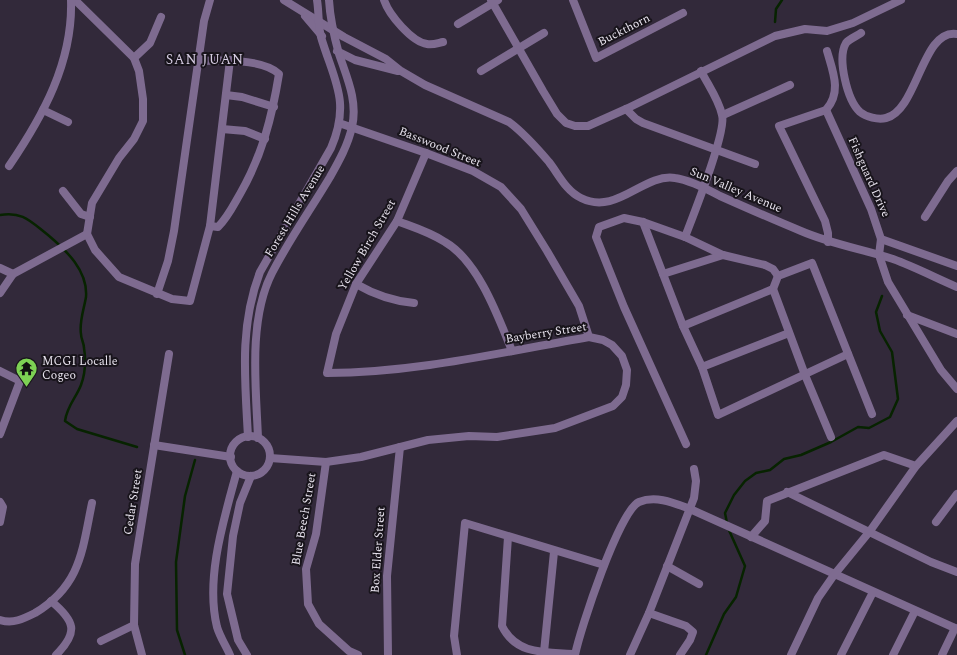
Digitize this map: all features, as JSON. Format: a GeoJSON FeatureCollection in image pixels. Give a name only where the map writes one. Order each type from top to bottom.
{"type":"FeatureCollection","features":[{"type":"Feature","properties":{"kind":"street"},"geometry":{"type":"LineString","coordinates":[[73,0],[134,58],[139,71],[143,121],[134,139],[119,158],[92,203],[87,234],[95,250],[118,277],[172,299],[190,301],[210,226],[230,60]]}},
{"type":"Feature","properties":{"kind":"street"},"geometry":{"type":"LineString","coordinates":[[9,166],[43,110],[56,85],[69,42],[73,0]]}},
{"type":"Feature","properties":{"kind":"street"},"geometry":{"type":"LineString","coordinates":[[157,294],[168,262],[174,231],[204,21],[210,0]]}},
{"type":"Feature","properties":{"kind":"street","name":"Sun Valley Avenue"},"geometry":{"type":"LineString","coordinates":[[284,0],[333,30],[386,59],[401,71],[438,91],[514,125],[537,148],[571,191],[582,199],[594,202],[623,198],[652,182],[666,177],[677,178],[802,232],[828,242],[879,255],[908,265],[957,287]]}},
{"type":"Feature","properties":{"kind":"street","name":"Forest Hills Avenue"},"geometry":{"type":"LineString","coordinates":[[248,437],[244,365],[246,319],[252,293],[260,272],[330,148],[339,123],[340,97],[330,60],[321,35],[317,0]]}},
{"type":"Feature","properties":{"kind":"street","name":"Forest Hills Avenue"},"geometry":{"type":"LineString","coordinates":[[258,438],[255,363],[259,317],[264,295],[271,274],[312,208],[342,154],[352,127],[354,112],[352,92],[333,30],[329,0]]}},
{"type":"Feature","properties":{"kind":"street"},"geometry":{"type":"LineString","coordinates":[[384,0],[394,17],[410,35],[427,44],[443,42]]}},
{"type":"Feature","properties":{"kind":"street","name":"Buckthorn"},"geometry":{"type":"LineString","coordinates":[[573,0],[596,58],[683,13]]}},
{"type":"Feature","properties":{"kind":"street"},"geometry":{"type":"LineString","coordinates":[[458,24],[494,1],[518,48],[557,114],[566,123],[575,126],[588,126],[775,36],[805,29],[827,30],[852,23],[902,0]]}},
{"type":"Feature","properties":{"kind":"street","name":"Sun Valley Avenue"},"geometry":{"type":"LineString","coordinates":[[303,12],[321,35],[339,52],[355,60],[401,71]]}},
{"type":"Feature","properties":{"kind":"street"},"geometry":{"type":"LineString","coordinates":[[134,58],[150,43],[161,17]]}},
{"type":"Feature","properties":{"kind":"street"},"geometry":{"type":"LineString","coordinates":[[481,71],[544,33]]}},
{"type":"Feature","properties":{"kind":"street"},"geometry":{"type":"LineString","coordinates":[[862,33],[847,42],[843,52],[842,69],[851,98],[859,111],[867,117],[886,118],[898,111],[908,97],[935,45],[942,37],[957,34]]}},
{"type":"Feature","properties":{"kind":"street"},"geometry":{"type":"LineString","coordinates":[[828,51],[836,90],[834,98],[826,110],[779,126],[826,221],[828,242]]}},
{"type":"Feature","properties":{"kind":"street"},"geometry":{"type":"LineString","coordinates":[[199,61],[230,60],[255,64],[278,72],[279,74],[274,107],[265,139],[251,174],[227,218],[218,227],[210,226]]}},
{"type":"Feature","properties":{"kind":"street"},"geometry":{"type":"LineString","coordinates":[[685,237],[716,150],[723,124],[723,115],[701,71]]}},
{"type":"Feature","properties":{"kind":"street"},"geometry":{"type":"LineString","coordinates":[[723,115],[790,85]]}},
{"type":"Feature","properties":{"kind":"street"},"geometry":{"type":"LineString","coordinates":[[226,95],[242,97],[274,107]]}},
{"type":"Feature","properties":{"kind":"street"},"geometry":{"type":"LineString","coordinates":[[626,109],[643,124],[755,164]]}},
{"type":"Feature","properties":{"kind":"street"},"geometry":{"type":"LineString","coordinates":[[43,110],[68,122]]}},
{"type":"Feature","properties":{"kind":"street","name":"Fishguard Drive"},"geometry":{"type":"LineString","coordinates":[[826,110],[872,209],[881,239],[879,255]]}},
{"type":"Feature","properties":{"kind":"street","name":"Basswood Street"},"geometry":{"type":"LineString","coordinates":[[339,123],[473,171],[501,188],[521,209],[579,306],[589,337]]}},
{"type":"Feature","properties":{"kind":"street"},"geometry":{"type":"LineString","coordinates":[[222,129],[245,132],[265,139]]}},
{"type":"Feature","properties":{"kind":"street","name":"Yellow Birch Street"},"geometry":{"type":"LineString","coordinates":[[326,373],[336,334],[356,284],[397,221],[426,153]]}},
{"type":"Feature","properties":{"kind":"street"},"geometry":{"type":"LineString","coordinates":[[925,217],[948,181],[957,172]]}},
{"type":"Feature","properties":{"kind":"street"},"geometry":{"type":"LineString","coordinates":[[63,192],[81,214],[90,217]]}},
{"type":"Feature","properties":{"kind":"street"},"geometry":{"type":"LineString","coordinates":[[686,444],[624,307],[596,237],[599,227],[624,218],[643,222],[685,237],[723,255],[765,265],[773,269],[778,276]]}},
{"type":"Feature","properties":{"kind":"street"},"geometry":{"type":"LineString","coordinates":[[397,221],[428,232],[446,242],[459,253],[475,274],[499,318],[512,351]]}},
{"type":"Feature","properties":{"kind":"street"},"geometry":{"type":"LineString","coordinates":[[643,222],[684,326],[702,367],[718,415],[848,354]]}},
{"type":"Feature","properties":{"kind":"street"},"geometry":{"type":"LineString","coordinates":[[0,293],[13,274],[59,251],[87,234]]}},
{"type":"Feature","properties":{"kind":"street"},"geometry":{"type":"LineString","coordinates":[[881,239],[957,266]]}},
{"type":"Feature","properties":{"kind":"street"},"geometry":{"type":"LineString","coordinates":[[663,274],[723,255]]}},
{"type":"Feature","properties":{"kind":"street"},"geometry":{"type":"LineString","coordinates":[[879,255],[888,282],[941,370],[957,389]]}},
{"type":"Feature","properties":{"kind":"street"},"geometry":{"type":"LineString","coordinates":[[831,437],[805,375],[773,289],[778,276],[812,263],[872,414]]}},
{"type":"Feature","properties":{"kind":"street"},"geometry":{"type":"LineString","coordinates":[[0,268],[13,274]]}},
{"type":"Feature","properties":{"kind":"street"},"geometry":{"type":"LineString","coordinates":[[356,284],[384,298],[397,302],[414,303]]}},
{"type":"Feature","properties":{"kind":"street"},"geometry":{"type":"LineString","coordinates":[[684,326],[773,289]]}},
{"type":"Feature","properties":{"kind":"street"},"geometry":{"type":"LineString","coordinates":[[908,315],[957,334]]}},
{"type":"Feature","properties":{"kind":"street"},"geometry":{"type":"LineString","coordinates":[[702,367],[789,333]]}},
{"type":"Feature","properties":{"kind":"street","name":"Bayberry Street"},"geometry":{"type":"LineString","coordinates":[[270,458],[326,462],[361,457],[428,440],[469,436],[497,437],[555,428],[613,406],[622,397],[626,385],[627,370],[622,356],[612,345],[603,340],[589,337],[399,369],[361,373],[326,373]]}},
{"type":"Feature","properties":{"kind":"street","name":"Cedar Street"},"geometry":{"type":"LineString","coordinates":[[142,655],[134,625],[133,583],[169,354]]}},
{"type":"Feature","properties":{"kind":"street"},"geometry":{"type":"LineString","coordinates":[[0,372],[20,381],[0,434]]}},
{"type":"Feature","properties":{"kind":"street"},"geometry":{"type":"LineString","coordinates":[[791,655],[818,598],[834,575],[870,531],[916,466],[957,421]]}},
{"type":"Feature","properties":{"kind":"street"},"geometry":{"type":"LineString","coordinates":[[248,437],[258,438],[267,446],[270,458],[266,469],[257,475],[251,476],[237,471],[233,465],[231,452],[237,442],[248,437]]}},
{"type":"Feature","properties":{"kind":"street"},"geometry":{"type":"LineString","coordinates":[[154,445],[231,457]]}},
{"type":"Feature","properties":{"kind":"street","name":"Box Elder Street"},"geometry":{"type":"LineString","coordinates":[[388,655],[387,576],[400,447]]}},
{"type":"Feature","properties":{"kind":"street"},"geometry":{"type":"LineString","coordinates":[[751,537],[765,521],[766,500],[884,455],[916,466]]}},
{"type":"Feature","properties":{"kind":"street","name":"Blue Beech Street"},"geometry":{"type":"LineString","coordinates":[[326,462],[316,534],[306,569],[308,604],[319,624],[349,651],[358,655]]}},
{"type":"Feature","properties":{"kind":"street"},"geometry":{"type":"LineString","coordinates":[[630,655],[649,613],[690,509],[695,488],[694,469]]}},
{"type":"Feature","properties":{"kind":"street"},"geometry":{"type":"LineString","coordinates":[[230,655],[217,628],[213,584],[223,521],[237,471]]}},
{"type":"Feature","properties":{"kind":"street"},"geometry":{"type":"LineString","coordinates":[[247,655],[238,640],[228,594],[233,536],[240,503],[251,476]]}},
{"type":"Feature","properties":{"kind":"street"},"geometry":{"type":"LineString","coordinates":[[787,492],[870,531],[931,562],[957,572]]}},
{"type":"Feature","properties":{"kind":"street"},"geometry":{"type":"LineString","coordinates":[[936,522],[957,494]]}},
{"type":"Feature","properties":{"kind":"street"},"geometry":{"type":"LineString","coordinates":[[508,537],[502,626],[507,636],[516,646],[526,652],[575,654],[604,566],[624,518],[632,507],[638,502],[647,499],[665,500],[690,509],[742,531],[751,537],[834,575],[956,628],[942,655]]}},
{"type":"Feature","properties":{"kind":"street"},"geometry":{"type":"LineString","coordinates":[[0,502],[3,508],[0,522]]}},
{"type":"Feature","properties":{"kind":"street"},"geometry":{"type":"LineString","coordinates":[[0,620],[12,622],[19,621],[52,601],[62,590],[76,571],[92,503]]}},
{"type":"Feature","properties":{"kind":"street"},"geometry":{"type":"LineString","coordinates":[[457,655],[454,636],[465,523],[554,552],[604,566]]}},
{"type":"Feature","properties":{"kind":"street"},"geometry":{"type":"LineString","coordinates":[[544,652],[554,552]]}},
{"type":"Feature","properties":{"kind":"street"},"geometry":{"type":"LineString","coordinates":[[667,566],[699,584]]}},
{"type":"Feature","properties":{"kind":"street"},"geometry":{"type":"LineString","coordinates":[[841,655],[873,592]]}},
{"type":"Feature","properties":{"kind":"street"},"geometry":{"type":"LineString","coordinates":[[52,601],[64,612],[72,628],[71,636],[66,645],[56,655]]}},
{"type":"Feature","properties":{"kind":"street"},"geometry":{"type":"LineString","coordinates":[[893,655],[915,611]]}},
{"type":"Feature","properties":{"kind":"street"},"geometry":{"type":"LineString","coordinates":[[649,613],[686,626],[693,632],[690,640],[680,655]]}},
{"type":"Feature","properties":{"kind":"street"},"geometry":{"type":"LineString","coordinates":[[101,641],[134,625]]}},
{"type":"Feature","properties":{"kind":"waterway"},"geometry":{"type":"LineString","coordinates":[[775,22],[776,9],[782,0]]}},
{"type":"Feature","properties":{"kind":"waterway"},"geometry":{"type":"LineString","coordinates":[[0,215],[8,214],[21,216],[31,222],[55,241],[69,255],[75,262],[84,279],[86,297],[81,320],[81,336],[85,353],[84,372],[81,385],[70,406],[65,421],[77,429],[137,447]]}},
{"type":"Feature","properties":{"kind":"waterway"},"geometry":{"type":"LineString","coordinates":[[727,523],[725,513],[734,495],[745,481],[756,473],[770,470],[784,459],[801,455],[831,442],[858,427],[869,428],[890,417],[898,399],[892,352],[880,331],[876,312],[882,296]]}},
{"type":"Feature","properties":{"kind":"waterway"},"geometry":{"type":"LineString","coordinates":[[185,655],[177,630],[176,562],[185,496],[195,460]]}},
{"type":"Feature","properties":{"kind":"waterway"},"geometry":{"type":"LineString","coordinates":[[706,655],[724,614],[736,597],[745,566],[728,528]]}},
{"type":"Feature","properties":{"kind":"place","name":"MCGI Localle Cogeo"},"geometry":{"type":"Point","coordinates":[26,388]}},
{"type":"Feature","properties":{"kind":"district","name":"SAN JUAN"},"geometry":{"type":"Point","coordinates":[205,59]}}]}
